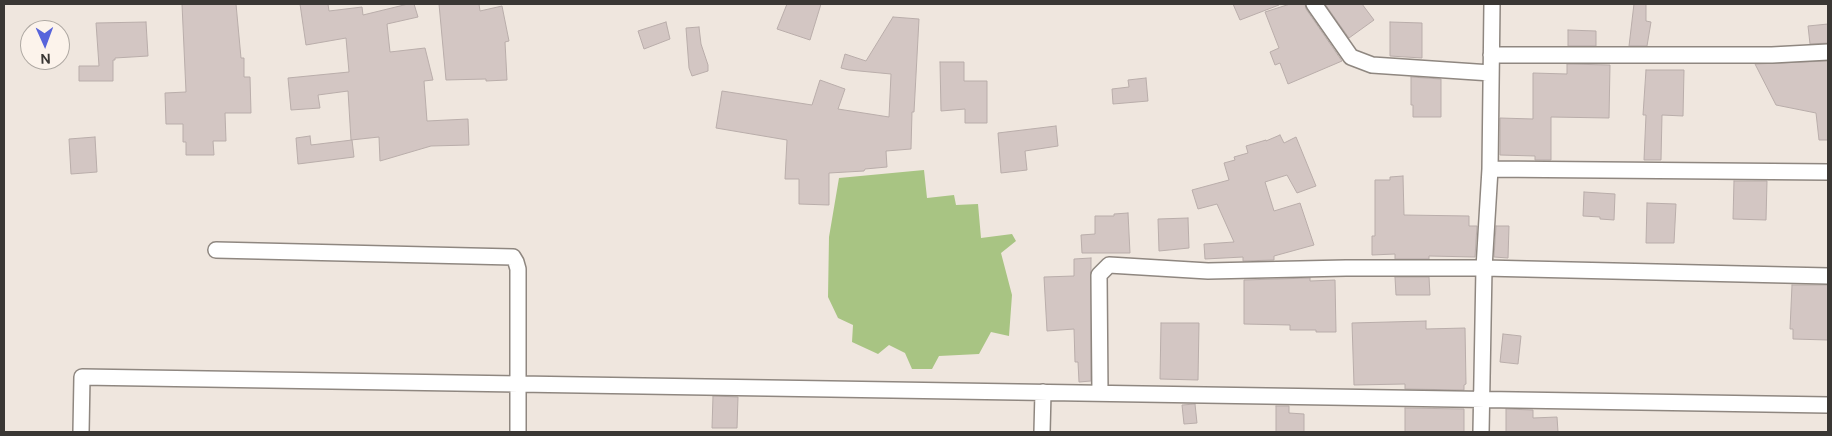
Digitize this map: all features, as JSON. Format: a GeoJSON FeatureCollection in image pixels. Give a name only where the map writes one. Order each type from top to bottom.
{"type":"FeatureCollection","features":[{"type":"Feature","properties":{"kind":"street"},"geometry":{"type":"LineString","coordinates":[[1314,4],[1351,57],[1372,65],[1491,73]]}},
{"type":"Feature","properties":{"kind":"street"},"geometry":{"type":"LineString","coordinates":[[1481,432],[1484,268],[1490,169],[1492,4]]}},
{"type":"Feature","properties":{"kind":"street"},"geometry":{"type":"LineString","coordinates":[[1491,55],[1772,55],[1828,52]]}},
{"type":"Feature","properties":{"kind":"street"},"geometry":{"type":"LineString","coordinates":[[1490,169],[1828,172]]}},
{"type":"Feature","properties":{"kind":"street"},"geometry":{"type":"LineString","coordinates":[[216,250],[512,257],[518,269],[518,432]]}},
{"type":"Feature","properties":{"kind":"street"},"geometry":{"type":"LineString","coordinates":[[1100,393],[1099,275],[1109,266],[1208,271],[1484,268],[1828,276]]}},
{"type":"Feature","properties":{"kind":"street"},"geometry":{"type":"LineString","coordinates":[[81,432],[82,376],[1828,405]]}},
{"type":"Feature","properties":{"kind":"street"},"geometry":{"type":"LineString","coordinates":[[1042,432],[1043,392]]}},
{"type":"Feature","properties":{"kind":"shaded area"},"geometry":{"type":"Polygon","coordinates":[[[924,170],[927,198],[954,195],[956,205],[978,204],[981,238],[1012,234],[1016,241],[1001,253],[1012,295],[1009,336],[991,332],[979,354],[939,356],[932,369],[912,369],[905,353],[889,345],[878,354],[852,342],[853,325],[838,318],[828,297],[829,237],[839,178],[924,170]]]}},
{"type":"Feature","properties":{"kind":"building"},"geometry":{"type":"Polygon","coordinates":[[[182,4],[236,4],[241,58],[244,58],[244,77],[250,77],[251,113],[225,113],[226,141],[213,141],[214,155],[186,155],[186,142],[183,142],[183,124],[166,124],[165,93],[186,92],[182,4]]]}},
{"type":"Feature","properties":{"kind":"building"},"geometry":{"type":"Polygon","coordinates":[[[300,4],[328,4],[329,11],[362,7],[363,15],[414,4],[418,17],[387,24],[390,52],[425,48],[433,80],[424,81],[427,121],[468,119],[469,145],[431,146],[380,161],[379,137],[351,140],[348,91],[318,95],[320,108],[291,110],[288,78],[349,72],[346,38],[306,45],[300,4]]]}},
{"type":"Feature","properties":{"kind":"building"},"geometry":{"type":"Polygon","coordinates":[[[439,4],[479,4],[480,11],[502,6],[509,41],[505,42],[507,80],[446,80],[439,4]]]}},
{"type":"Feature","properties":{"kind":"building"},"geometry":{"type":"Polygon","coordinates":[[[787,4],[821,4],[810,40],[777,29],[787,4]]]}},
{"type":"Feature","properties":{"kind":"building"},"geometry":{"type":"Polygon","coordinates":[[[1233,4],[1279,4],[1279,5],[1240,20],[1233,4]]]}},
{"type":"Feature","properties":{"kind":"building"},"geometry":{"type":"Polygon","coordinates":[[[1290,4],[1305,4],[1306,9],[1342,61],[1288,84],[1280,63],[1275,65],[1270,52],[1279,48],[1265,12],[1290,4]]]}},
{"type":"Feature","properties":{"kind":"building"},"geometry":{"type":"Polygon","coordinates":[[[1325,4],[1362,4],[1374,20],[1349,38],[1325,4]]]}},
{"type":"Feature","properties":{"kind":"building"},"geometry":{"type":"Polygon","coordinates":[[[1634,4],[1646,4],[1646,21],[1651,22],[1647,46],[1629,46],[1634,4]]]}},
{"type":"Feature","properties":{"kind":"building"},"geometry":{"type":"Polygon","coordinates":[[[893,17],[919,19],[911,149],[886,151],[887,167],[865,169],[864,171],[829,173],[829,205],[799,204],[799,179],[785,179],[787,140],[716,128],[722,91],[812,105],[820,80],[845,89],[838,109],[889,117],[891,74],[841,68],[845,54],[866,61],[893,17]]]}},
{"type":"Feature","properties":{"kind":"building"},"geometry":{"type":"Polygon","coordinates":[[[146,22],[148,56],[115,58],[113,60],[113,81],[79,81],[79,66],[99,66],[96,23],[146,22]]]}},
{"type":"Feature","properties":{"kind":"building"},"geometry":{"type":"Polygon","coordinates":[[[666,22],[670,39],[644,49],[638,31],[666,22]]]}},
{"type":"Feature","properties":{"kind":"building"},"geometry":{"type":"Polygon","coordinates":[[[1390,22],[1422,23],[1422,58],[1390,56],[1390,22]]]}},
{"type":"Feature","properties":{"kind":"building"},"geometry":{"type":"Polygon","coordinates":[[[1828,24],[1828,43],[1810,44],[1808,26],[1828,24]]]}},
{"type":"Feature","properties":{"kind":"building"},"geometry":{"type":"Polygon","coordinates":[[[699,27],[708,71],[692,76],[689,68],[686,28],[699,27]]]}},
{"type":"Feature","properties":{"kind":"building"},"geometry":{"type":"Polygon","coordinates":[[[1568,30],[1596,31],[1596,46],[1568,46],[1568,30]]]}},
{"type":"Feature","properties":{"kind":"building"},"geometry":{"type":"Polygon","coordinates":[[[1828,61],[1828,140],[1819,140],[1816,113],[1776,105],[1755,64],[1828,61]]]}},
{"type":"Feature","properties":{"kind":"building"},"geometry":{"type":"Polygon","coordinates":[[[940,62],[964,62],[964,81],[987,81],[987,123],[965,123],[965,109],[941,111],[940,62]]]}},
{"type":"Feature","properties":{"kind":"building"},"geometry":{"type":"Polygon","coordinates":[[[1567,64],[1610,65],[1609,118],[1551,117],[1551,160],[1535,160],[1535,156],[1500,155],[1500,118],[1533,119],[1533,73],[1567,74],[1567,64]]]}},
{"type":"Feature","properties":{"kind":"building"},"geometry":{"type":"Polygon","coordinates":[[[1646,70],[1684,70],[1683,116],[1662,115],[1661,160],[1644,160],[1646,115],[1643,115],[1646,70]]]}},
{"type":"Feature","properties":{"kind":"building"},"geometry":{"type":"Polygon","coordinates":[[[1411,77],[1441,79],[1441,117],[1413,117],[1411,77]]]}},
{"type":"Feature","properties":{"kind":"building"},"geometry":{"type":"Polygon","coordinates":[[[1146,78],[1148,101],[1113,104],[1112,89],[1129,87],[1128,80],[1146,78]]]}},
{"type":"Feature","properties":{"kind":"building"},"geometry":{"type":"Polygon","coordinates":[[[1056,126],[1058,146],[1025,151],[1027,170],[1001,173],[998,133],[1056,126]]]}},
{"type":"Feature","properties":{"kind":"building"},"geometry":{"type":"Polygon","coordinates":[[[1280,135],[1284,143],[1296,137],[1316,186],[1297,193],[1287,175],[1265,182],[1274,211],[1300,203],[1314,245],[1274,256],[1274,260],[1243,261],[1243,257],[1205,259],[1204,244],[1234,242],[1217,204],[1198,209],[1192,190],[1229,180],[1224,163],[1235,160],[1234,157],[1248,153],[1246,146],[1280,135]]]}},
{"type":"Feature","properties":{"kind":"building"},"geometry":{"type":"Polygon","coordinates":[[[310,136],[311,145],[352,140],[354,157],[298,164],[296,138],[310,136]]]}},
{"type":"Feature","properties":{"kind":"building"},"geometry":{"type":"Polygon","coordinates":[[[95,137],[97,172],[71,174],[69,139],[95,137]]]}},
{"type":"Feature","properties":{"kind":"building"},"geometry":{"type":"Polygon","coordinates":[[[1403,176],[1404,215],[1469,216],[1469,226],[1477,226],[1475,257],[1429,256],[1429,259],[1395,259],[1395,254],[1372,255],[1372,236],[1375,236],[1375,180],[1390,180],[1390,177],[1403,176]]]}},
{"type":"Feature","properties":{"kind":"building"},"geometry":{"type":"Polygon","coordinates":[[[1734,181],[1767,181],[1766,220],[1733,219],[1734,181]]]}},
{"type":"Feature","properties":{"kind":"building"},"geometry":{"type":"Polygon","coordinates":[[[1584,192],[1615,194],[1614,220],[1583,216],[1584,192]]]}},
{"type":"Feature","properties":{"kind":"building"},"geometry":{"type":"Polygon","coordinates":[[[1647,203],[1676,204],[1674,243],[1646,243],[1647,203]]]}},
{"type":"Feature","properties":{"kind":"building"},"geometry":{"type":"Polygon","coordinates":[[[1128,213],[1130,253],[1082,253],[1081,235],[1095,234],[1095,216],[1114,216],[1114,214],[1128,213]]]}},
{"type":"Feature","properties":{"kind":"building"},"geometry":{"type":"Polygon","coordinates":[[[1188,218],[1189,248],[1159,251],[1158,219],[1188,218]]]}},
{"type":"Feature","properties":{"kind":"building"},"geometry":{"type":"Polygon","coordinates":[[[1496,226],[1509,226],[1508,258],[1494,257],[1496,226]]]}},
{"type":"Feature","properties":{"kind":"building"},"geometry":{"type":"Polygon","coordinates":[[[1091,258],[1091,381],[1079,382],[1078,362],[1075,362],[1074,329],[1047,331],[1044,277],[1074,276],[1074,259],[1091,258]]]}},
{"type":"Feature","properties":{"kind":"building"},"geometry":{"type":"Polygon","coordinates":[[[1395,277],[1429,277],[1430,295],[1396,295],[1395,277]]]}},
{"type":"Feature","properties":{"kind":"building"},"geometry":{"type":"Polygon","coordinates":[[[1310,278],[1310,281],[1335,280],[1336,332],[1290,330],[1290,325],[1244,324],[1244,280],[1310,278]]]}},
{"type":"Feature","properties":{"kind":"building"},"geometry":{"type":"Polygon","coordinates":[[[1792,285],[1828,285],[1828,340],[1793,339],[1793,329],[1790,329],[1792,285]]]}},
{"type":"Feature","properties":{"kind":"building"},"geometry":{"type":"Polygon","coordinates":[[[1426,321],[1426,329],[1465,328],[1466,384],[1464,385],[1464,390],[1405,389],[1405,384],[1354,385],[1352,323],[1426,321]]]}},
{"type":"Feature","properties":{"kind":"building"},"geometry":{"type":"Polygon","coordinates":[[[1161,323],[1199,323],[1198,380],[1160,379],[1161,323]]]}},
{"type":"Feature","properties":{"kind":"building"},"geometry":{"type":"Polygon","coordinates":[[[1503,334],[1521,336],[1518,364],[1500,362],[1503,334]]]}},
{"type":"Feature","properties":{"kind":"building"},"geometry":{"type":"Polygon","coordinates":[[[713,396],[738,397],[737,428],[712,428],[713,396]]]}},
{"type":"Feature","properties":{"kind":"building"},"geometry":{"type":"Polygon","coordinates":[[[1195,404],[1197,423],[1184,424],[1182,405],[1195,404]]]}},
{"type":"Feature","properties":{"kind":"building"},"geometry":{"type":"Polygon","coordinates":[[[1276,406],[1289,406],[1289,413],[1304,414],[1304,432],[1276,432],[1276,406]]]}},
{"type":"Feature","properties":{"kind":"building"},"geometry":{"type":"Polygon","coordinates":[[[1405,408],[1464,409],[1464,432],[1405,432],[1405,408]]]}},
{"type":"Feature","properties":{"kind":"building"},"geometry":{"type":"Polygon","coordinates":[[[1506,409],[1533,410],[1533,418],[1557,417],[1558,432],[1506,432],[1506,409]]]}}]}
